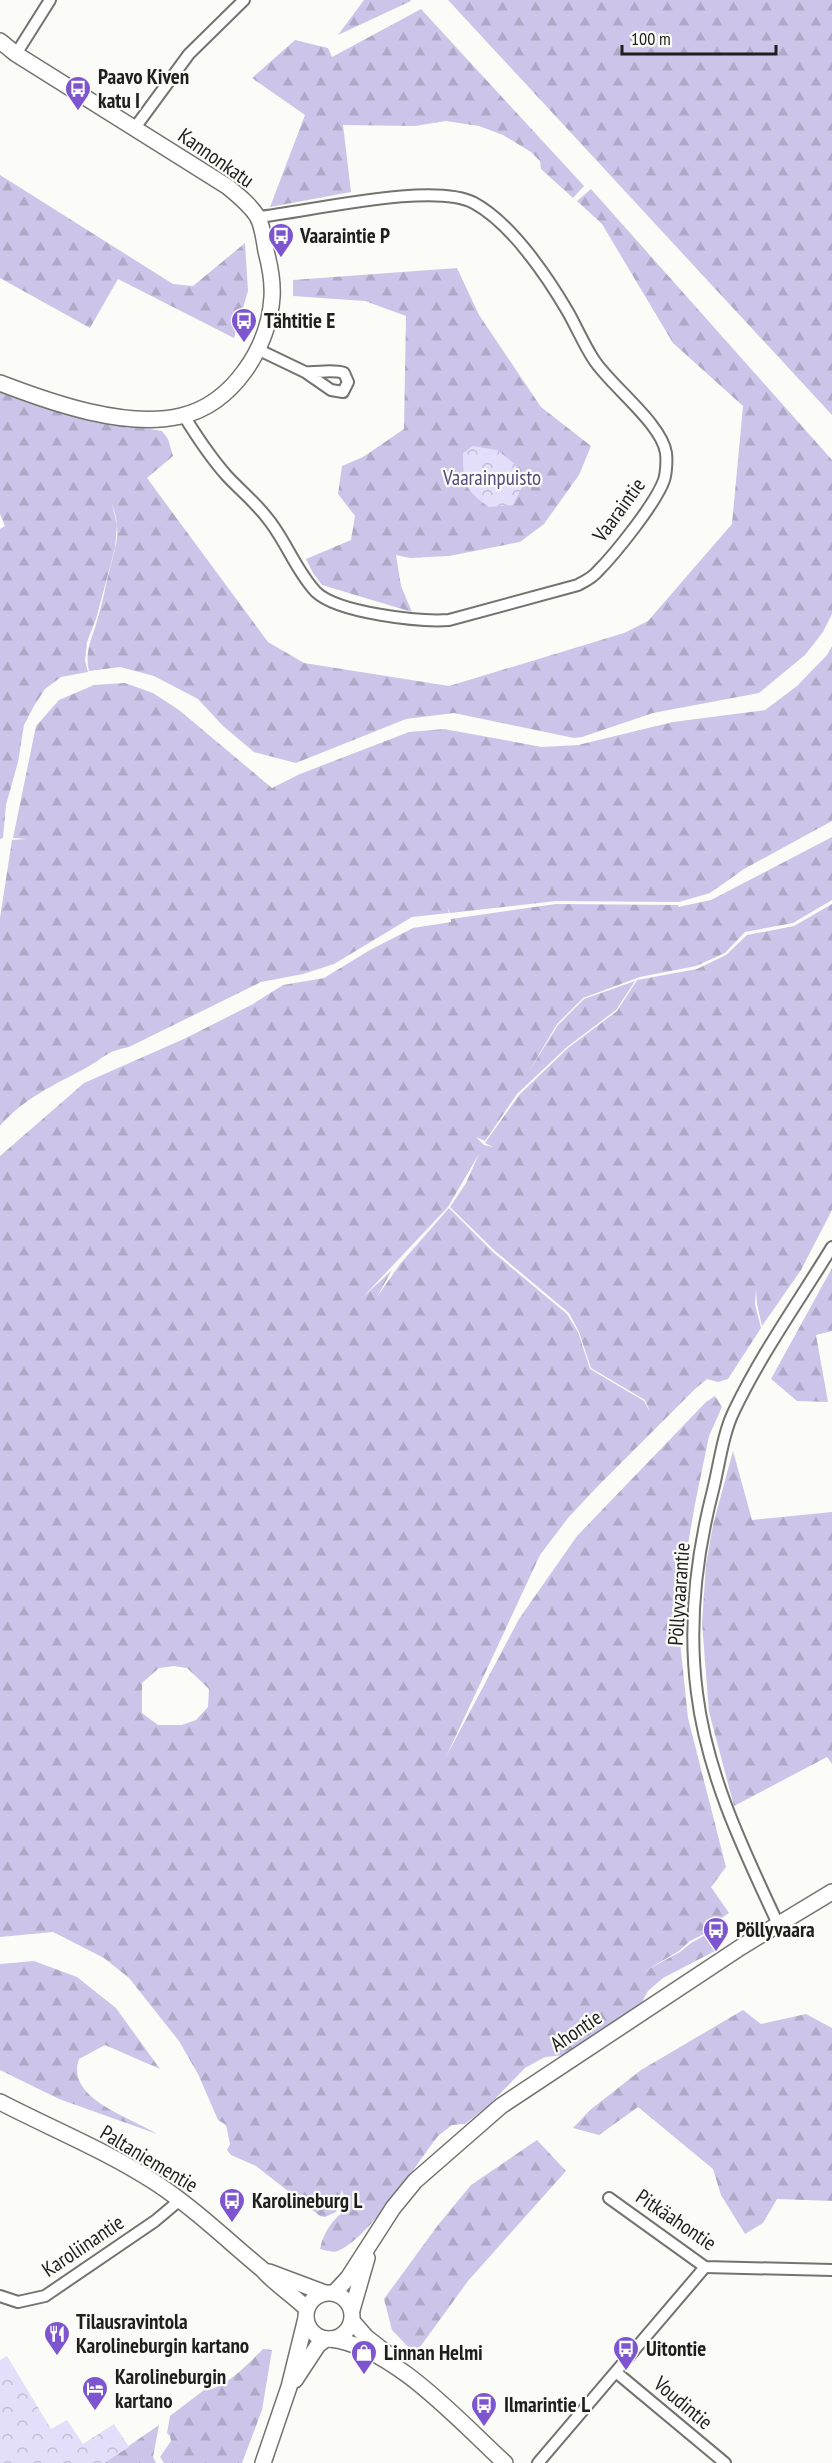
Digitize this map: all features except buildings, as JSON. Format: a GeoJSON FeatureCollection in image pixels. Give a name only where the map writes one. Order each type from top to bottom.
{"type":"FeatureCollection","features":[{"type":"Feature","properties":{"kind":"street"},"geometry":{"type":"LineString","coordinates":[[16,54],[50,0]]}},
{"type":"Feature","properties":{"kind":"street"},"geometry":{"type":"LineString","coordinates":[[134,129],[189,54],[244,0]]}},
{"type":"Feature","properties":{"kind":"street","name":"Kannonkatu"},"geometry":{"type":"LineString","coordinates":[[0,41],[16,54],[228,187],[258,217],[271,271],[273,294],[270,316],[257,349],[236,382],[218,398],[184,416],[133,421],[30,394],[0,383]]}},
{"type":"Feature","properties":{"kind":"street","name":"Vaaraintie"},"geometry":{"type":"LineString","coordinates":[[184,416],[207,452],[268,519],[306,579],[318,593],[331,602],[404,619],[428,622],[449,620],[578,585],[596,574],[627,536],[657,495],[664,479],[666,453],[654,430],[594,361],[551,285],[524,249],[495,218],[473,202],[453,196],[419,196],[258,217]]}},
{"type":"Feature","properties":{"kind":"street"},"geometry":{"type":"LineString","coordinates":[[257,349],[305,372]]}},
{"type":"Feature","properties":{"kind":"street","name":"Pöllyvaarantie"},"geometry":{"type":"LineString","coordinates":[[778,1924],[736,1831],[711,1758],[697,1693],[694,1630],[696,1571],[704,1525],[733,1413],[832,1247]]}},
{"type":"Feature","properties":{"kind":"street","name":"Ahontie"},"geometry":{"type":"LineString","coordinates":[[330,2293],[348,2278],[415,2181],[501,2106],[778,1924],[832,1892]]}},
{"type":"Feature","properties":{"kind":"street","name":"Paltaniementie"},"geometry":{"type":"LineString","coordinates":[[0,2102],[131,2167],[180,2200],[263,2270],[273,2282],[293,2295],[307,2313]]}},
{"type":"Feature","properties":{"kind":"street","name":"Pitkäahontie"},"geometry":{"type":"LineString","coordinates":[[609,2198],[705,2267],[832,2270]]}},
{"type":"Feature","properties":{"kind":"street","name":"Karoliinantie"},"geometry":{"type":"LineString","coordinates":[[0,2296],[18,2302],[45,2296],[146,2227],[180,2200]]}},
{"type":"Feature","properties":{"kind":"street","name":"Ahontie"},"geometry":{"type":"LineString","coordinates":[[352,2316],[372,2241]]}},
{"type":"Feature","properties":{"kind":"street"},"geometry":{"type":"LineString","coordinates":[[538,2463],[705,2267]]}},
{"type":"Feature","properties":{"kind":"street","name":"Paltaniementie"},"geometry":{"type":"LineString","coordinates":[[263,2270],[330,2293]]}},
{"type":"Feature","properties":{"kind":"street"},"geometry":{"type":"LineString","coordinates":[[263,2463],[289,2387],[307,2313],[314,2298],[330,2293],[343,2297],[366,2337],[389,2355],[396,2365],[505,2463]]}},
{"type":"Feature","properties":{"kind":"street"},"geometry":{"type":"LineString","coordinates":[[307,2313],[311,2330],[328,2339],[343,2341],[359,2347],[396,2365]]}},
{"type":"Feature","properties":{"kind":"street"},"geometry":{"type":"LineString","coordinates":[[289,2387],[318,2345],[342,2335],[352,2316]]}},
{"type":"Feature","properties":{"kind":"street","name":"Voudintie"},"geometry":{"type":"LineString","coordinates":[[617,2373],[724,2463]]}},
{"type":"Feature","properties":{"kind":"green space"},"geometry":{"type":"Polygon","coordinates":[[[364,0],[410,0],[411,1],[338,35],[364,0]]]}},
{"type":"Feature","properties":{"kind":"green space"},"geometry":{"type":"Polygon","coordinates":[[[448,0],[832,0],[832,415],[448,0]]]}},
{"type":"Feature","properties":{"kind":"green space"},"geometry":{"type":"Polygon","coordinates":[[[421,9],[584,186],[573,198],[541,169],[540,161],[531,152],[503,135],[479,126],[446,121],[415,126],[343,125],[351,192],[270,207],[305,115],[252,78],[295,40],[328,48],[332,57],[421,9]]]}},
{"type":"Feature","properties":{"kind":"green space"},"geometry":{"type":"Polygon","coordinates":[[[0,175],[173,284],[193,286],[245,243],[248,291],[234,338],[118,279],[90,328],[0,278],[0,175]]]}},
{"type":"Feature","properties":{"kind":"green space"},"geometry":{"type":"Polygon","coordinates":[[[591,189],[832,460],[832,614],[823,632],[805,655],[759,693],[653,713],[574,738],[454,713],[406,719],[296,763],[254,752],[223,726],[198,699],[154,676],[120,667],[89,671],[88,650],[114,554],[117,538],[117,526],[115,548],[96,619],[87,642],[85,661],[88,672],[61,677],[45,689],[34,706],[24,725],[18,762],[6,805],[3,838],[0,839],[0,529],[5,526],[0,514],[0,392],[128,428],[139,427],[162,431],[168,439],[173,456],[147,478],[268,642],[304,663],[449,686],[624,633],[648,621],[732,524],[743,406],[673,343],[602,224],[577,201],[591,189]]]}},
{"type":"Feature","properties":{"kind":"green space"},"geometry":{"type":"Polygon","coordinates":[[[457,268],[479,315],[541,407],[591,446],[579,475],[544,524],[520,542],[449,556],[410,558],[396,555],[401,586],[412,612],[322,585],[306,559],[351,540],[355,516],[338,494],[342,466],[363,457],[404,429],[406,316],[365,301],[293,296],[293,280],[457,268]]]}},
{"type":"Feature","properties":{"kind":"green space","name":"Vaarainpuisto"},"geometry":{"type":"Polygon","coordinates":[[[473,446],[497,450],[515,464],[522,487],[513,505],[489,507],[474,496],[465,479],[463,453],[473,446]]]}},
{"type":"Feature","properties":{"kind":"green space"},"geometry":{"type":"Polygon","coordinates":[[[832,646],[832,821],[744,869],[710,893],[679,902],[556,901],[450,913],[447,906],[449,913],[412,917],[334,964],[303,974],[261,982],[129,1047],[109,1053],[29,1100],[0,1126],[0,918],[12,840],[27,839],[13,838],[36,726],[59,700],[94,685],[125,683],[153,693],[179,710],[272,788],[300,774],[409,732],[444,729],[542,747],[578,745],[673,722],[765,710],[797,686],[827,655],[832,646]]]}},
{"type":"Feature","properties":{"kind":"green space"},"geometry":{"type":"Polygon","coordinates":[[[832,837],[832,900],[793,923],[745,932],[725,953],[696,966],[640,977],[583,998],[557,1024],[528,1073],[558,1025],[584,999],[635,981],[616,1010],[567,1047],[517,1094],[485,1141],[476,1137],[484,1145],[493,1147],[485,1143],[519,1095],[568,1048],[617,1011],[637,980],[697,969],[726,955],[747,935],[794,926],[832,904],[832,1210],[801,1270],[762,1326],[756,1289],[755,1304],[761,1328],[728,1379],[718,1382],[707,1379],[695,1389],[596,1488],[568,1518],[540,1555],[446,1757],[519,1619],[577,1536],[706,1402],[715,1396],[722,1407],[709,1436],[695,1504],[680,1590],[679,1632],[688,1718],[726,1867],[711,1887],[729,1913],[720,1919],[716,1928],[690,1941],[679,1951],[643,1972],[680,1952],[716,1929],[721,1942],[715,1951],[663,1978],[648,1991],[641,2004],[565,2055],[545,2057],[525,2068],[489,2105],[465,2124],[452,2125],[438,2136],[378,2216],[351,2243],[336,2252],[320,2249],[331,2225],[342,2213],[348,2213],[342,2190],[336,2212],[325,2217],[320,2216],[256,2166],[231,2155],[227,2150],[230,2144],[226,2125],[218,2120],[198,2074],[179,2041],[129,1978],[104,1958],[53,1932],[0,1937],[0,1156],[84,1083],[186,1038],[253,1004],[283,985],[324,978],[370,950],[413,928],[451,922],[451,919],[556,904],[679,905],[678,907],[711,900],[832,837]],[[479,1154],[448,1207],[362,1298],[392,1270],[377,1297],[400,1264],[449,1208],[494,1253],[567,1314],[578,1332],[590,1369],[644,1401],[650,1412],[645,1400],[591,1368],[579,1332],[569,1313],[495,1251],[450,1207],[466,1183],[479,1154]],[[174,1666],[159,1668],[142,1683],[142,1713],[158,1725],[182,1725],[196,1720],[208,1707],[209,1689],[187,1668],[174,1666]]]}},
{"type":"Feature","properties":{"kind":"green space"},"geometry":{"type":"Polygon","coordinates":[[[832,1268],[832,1331],[816,1335],[828,1402],[797,1401],[771,1379],[832,1268]]]}},
{"type":"Feature","properties":{"kind":"green space"},"geometry":{"type":"Polygon","coordinates":[[[733,1451],[752,1520],[832,1512],[832,1764],[827,1757],[734,1806],[709,1712],[702,1623],[706,1565],[713,1525],[733,1451]]]}},
{"type":"Feature","properties":{"kind":"green space"},"geometry":{"type":"Polygon","coordinates":[[[34,1961],[77,1977],[116,2008],[160,2069],[105,2045],[79,2059],[77,2073],[82,2085],[91,2096],[103,2105],[157,2134],[59,2099],[0,2070],[0,1964],[34,1961]]]}},
{"type":"Feature","properties":{"kind":"green space"},"geometry":{"type":"Polygon","coordinates":[[[743,2010],[761,2024],[806,2014],[832,2028],[832,2201],[777,2199],[763,2223],[745,2234],[721,2195],[713,2169],[638,2107],[599,2135],[573,2128],[590,2110],[641,2070],[743,2010]]]}},
{"type":"Feature","properties":{"kind":"green space"},"geometry":{"type":"Polygon","coordinates":[[[537,2140],[566,2171],[468,2281],[415,2354],[392,2330],[384,2299],[438,2225],[471,2185],[537,2140]]]}},
{"type":"Feature","properties":{"kind":"green space"},"geometry":{"type":"Polygon","coordinates":[[[263,2349],[272,2350],[262,2410],[242,2463],[164,2463],[160,2457],[171,2441],[167,2433],[170,2416],[204,2390],[228,2381],[263,2349]]]}},
{"type":"Feature","properties":{"kind":"green space"},"geometry":{"type":"Polygon","coordinates":[[[7,2356],[51,2429],[67,2420],[83,2444],[114,2424],[129,2447],[104,2463],[0,2463],[0,2360],[7,2356]]]}},
{"type":"Feature","properties":{"kind":"green space"},"geometry":{"type":"Polygon","coordinates":[[[159,2425],[153,2457],[156,2463],[104,2463],[159,2425]]]}},
{"type":"Feature","properties":{"kind":"place","name":"Paavo Kiven katu I"},"geometry":{"type":"Point","coordinates":[78,112]}},
{"type":"Feature","properties":{"kind":"place","name":"Vaaraintie P"},"geometry":{"type":"Point","coordinates":[281,259]}},
{"type":"Feature","properties":{"kind":"place","name":"Tähtitie E"},"geometry":{"type":"Point","coordinates":[244,344]}},
{"type":"Feature","properties":{"kind":"place","name":"Pöllyvaara"},"geometry":{"type":"Point","coordinates":[716,1953]}},
{"type":"Feature","properties":{"kind":"place","name":"Karolineburg L"},"geometry":{"type":"Point","coordinates":[232,2224]}},
{"type":"Feature","properties":{"kind":"place","name":"Tilausravintola Karolineburgin kartano"},"geometry":{"type":"Point","coordinates":[57,2357]}},
{"type":"Feature","properties":{"kind":"place","name":"Uitontie"},"geometry":{"type":"Point","coordinates":[626,2372]}},
{"type":"Feature","properties":{"kind":"place","name":"Linnan Helmi"},"geometry":{"type":"Point","coordinates":[364,2376]}},
{"type":"Feature","properties":{"kind":"place","name":"Karolineburgin kartano"},"geometry":{"type":"Point","coordinates":[95,2412]}},
{"type":"Feature","properties":{"kind":"place","name":"Ilmarintie L"},"geometry":{"type":"Point","coordinates":[484,2428]}}]}
